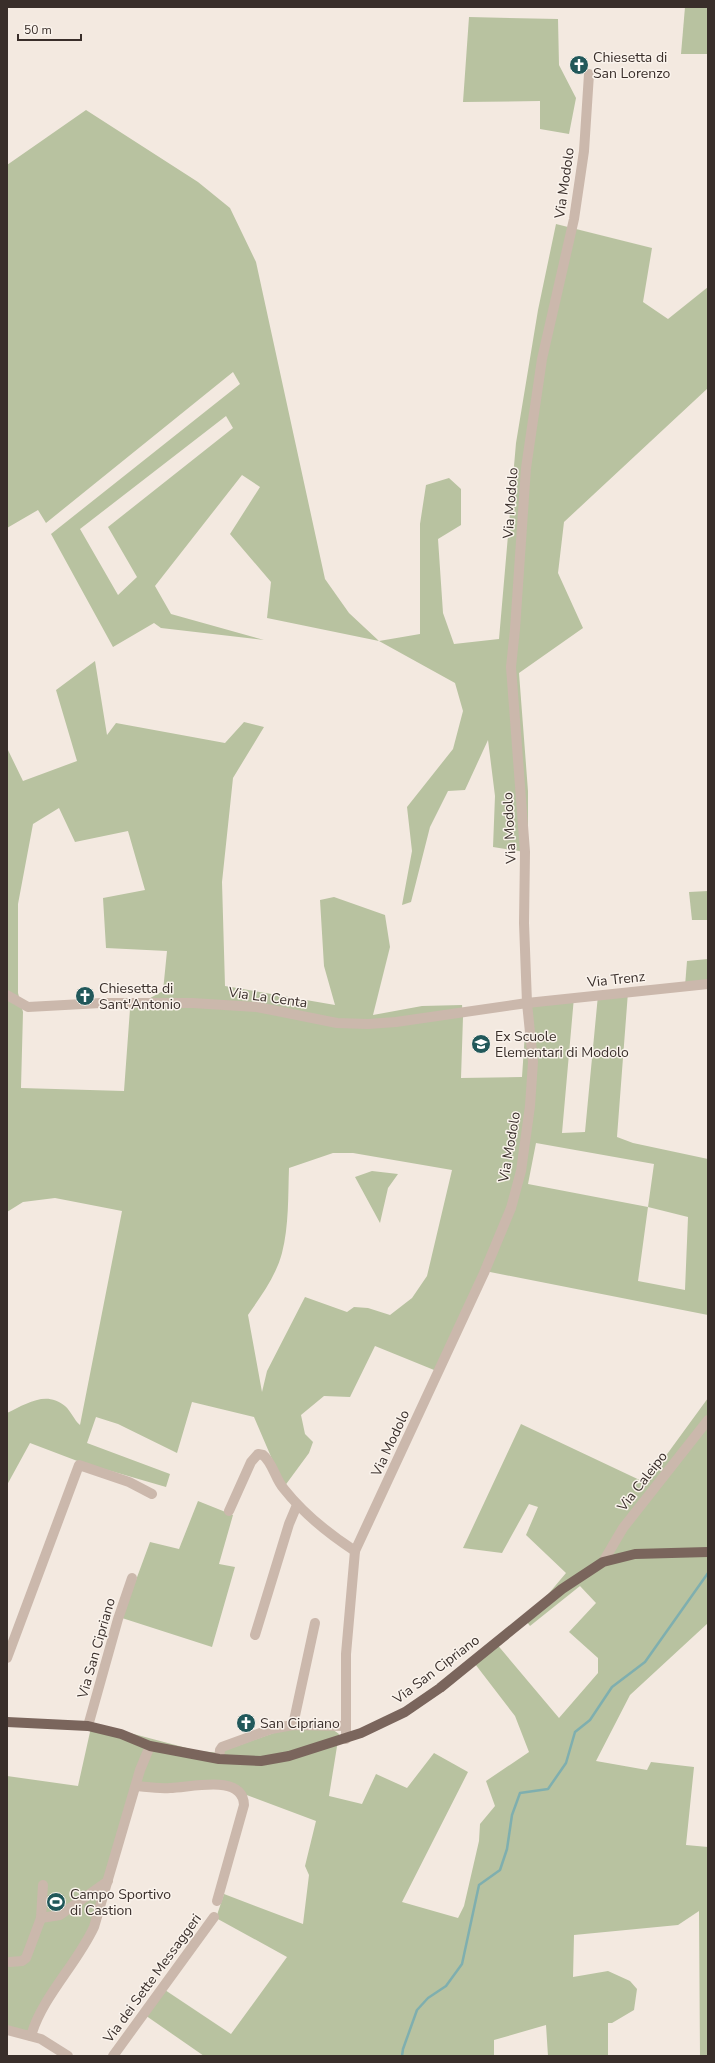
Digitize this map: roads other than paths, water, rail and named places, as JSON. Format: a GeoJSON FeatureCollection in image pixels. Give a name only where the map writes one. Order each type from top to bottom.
{"type":"FeatureCollection","features":[{"type":"Feature","properties":{"kind":"main road","name":"Via San Cipriano"},"geometry":{"type":"LineString","coordinates":[[7,1722],[88,1726],[121,1734],[150,1746],[219,1759],[250,1761],[274,1759],[346,1738],[376,1727],[416,1704],[562,1589],[603,1562],[635,1554],[708,1552]]}},
{"type":"Feature","properties":{"kind":"street","name":"Via Modolo"},"geometry":{"type":"LineString","coordinates":[[346,1738],[348,1612],[355,1550],[462,1320],[511,1208],[521,1171],[530,1106],[533,1062],[527,1002],[524,923],[525,852],[511,667],[512,650],[515,629],[526,468],[542,359],[574,219],[584,151],[588,74]]}},
{"type":"Feature","properties":{"kind":"street","name":"Via Trenz"},"geometry":{"type":"LineString","coordinates":[[527,1002],[708,984]]}},
{"type":"Feature","properties":{"kind":"street","name":"Via La Centa"},"geometry":{"type":"LineString","coordinates":[[7,995],[28,1007],[101,1003],[192,1003],[257,1007],[337,1023],[368,1024],[396,1022],[527,1002]]}},
{"type":"Feature","properties":{"kind":"street","name":"Via Caleipo"},"geometry":{"type":"LineString","coordinates":[[603,1562],[624,1528],[708,1420]]}},
{"type":"Feature","properties":{"kind":"street"},"geometry":{"type":"LineString","coordinates":[[229,1511],[251,1462],[256,1456],[261,1454],[267,1459],[280,1484],[297,1505],[338,1540],[355,1550]]}},
{"type":"Feature","properties":{"kind":"street"},"geometry":{"type":"LineString","coordinates":[[7,1658],[79,1465],[129,1482],[152,1494]]}},
{"type":"Feature","properties":{"kind":"street"},"geometry":{"type":"LineString","coordinates":[[255,1635],[289,1524],[297,1505]]}},
{"type":"Feature","properties":{"kind":"street","name":"Via San Cipriano"},"geometry":{"type":"LineString","coordinates":[[88,1726],[132,1578]]}},
{"type":"Feature","properties":{"kind":"street"},"geometry":{"type":"LineString","coordinates":[[293,1725],[315,1623]]}},
{"type":"Feature","properties":{"kind":"street"},"geometry":{"type":"LineString","coordinates":[[219,1759],[220,1750],[222,1747],[271,1729],[293,1725],[345,1726]]}},
{"type":"Feature","properties":{"kind":"street"},"geometry":{"type":"LineString","coordinates":[[31,2036],[37,2019],[91,1934],[136,1786],[150,1746]]}},
{"type":"Feature","properties":{"kind":"street"},"geometry":{"type":"LineString","coordinates":[[136,1786],[169,1789],[202,1784],[220,1785],[236,1789],[242,1794],[244,1806],[217,1901]]}},
{"type":"Feature","properties":{"kind":"street"},"geometry":{"type":"LineString","coordinates":[[41,1918],[60,1915],[108,1881]]}},
{"type":"Feature","properties":{"kind":"street"},"geometry":{"type":"LineString","coordinates":[[10,1962],[22,1961],[26,1958],[41,1918],[43,1885]]}},
{"type":"Feature","properties":{"kind":"street","name":"Via dei Sette Messaggeri"},"geometry":{"type":"LineString","coordinates":[[113,2056],[214,1917]]}},
{"type":"Feature","properties":{"kind":"street"},"geometry":{"type":"LineString","coordinates":[[7,2030],[46,2041],[68,2056]]}},
{"type":"Feature","properties":{"kind":"waterway"},"geometry":{"type":"LineString","coordinates":[[402,2056],[403,2049],[417,2010],[428,1998],[446,1986],[462,1964],[479,1885],[500,1870],[507,1849],[512,1815],[520,1793],[548,1789],[566,1763],[575,1732],[590,1720],[612,1687],[645,1662],[708,1573]]}},
{"type":"Feature","properties":{"kind":"place","name":"Chiesetta di San Lorenzo"},"geometry":{"type":"Point","coordinates":[579,65]}},
{"type":"Feature","properties":{"kind":"place","name":"Chiesetta di Sant'Antonio"},"geometry":{"type":"Point","coordinates":[85,996]}},
{"type":"Feature","properties":{"kind":"place","name":"Ex Scuole Elementari di Modolo"},"geometry":{"type":"Point","coordinates":[481,1044]}},
{"type":"Feature","properties":{"kind":"place","name":"San Cipriano"},"geometry":{"type":"Point","coordinates":[246,1723]}},
{"type":"Feature","properties":{"kind":"place","name":"Campo Sportivo di Castion"},"geometry":{"type":"Point","coordinates":[56,1902]}}]}
